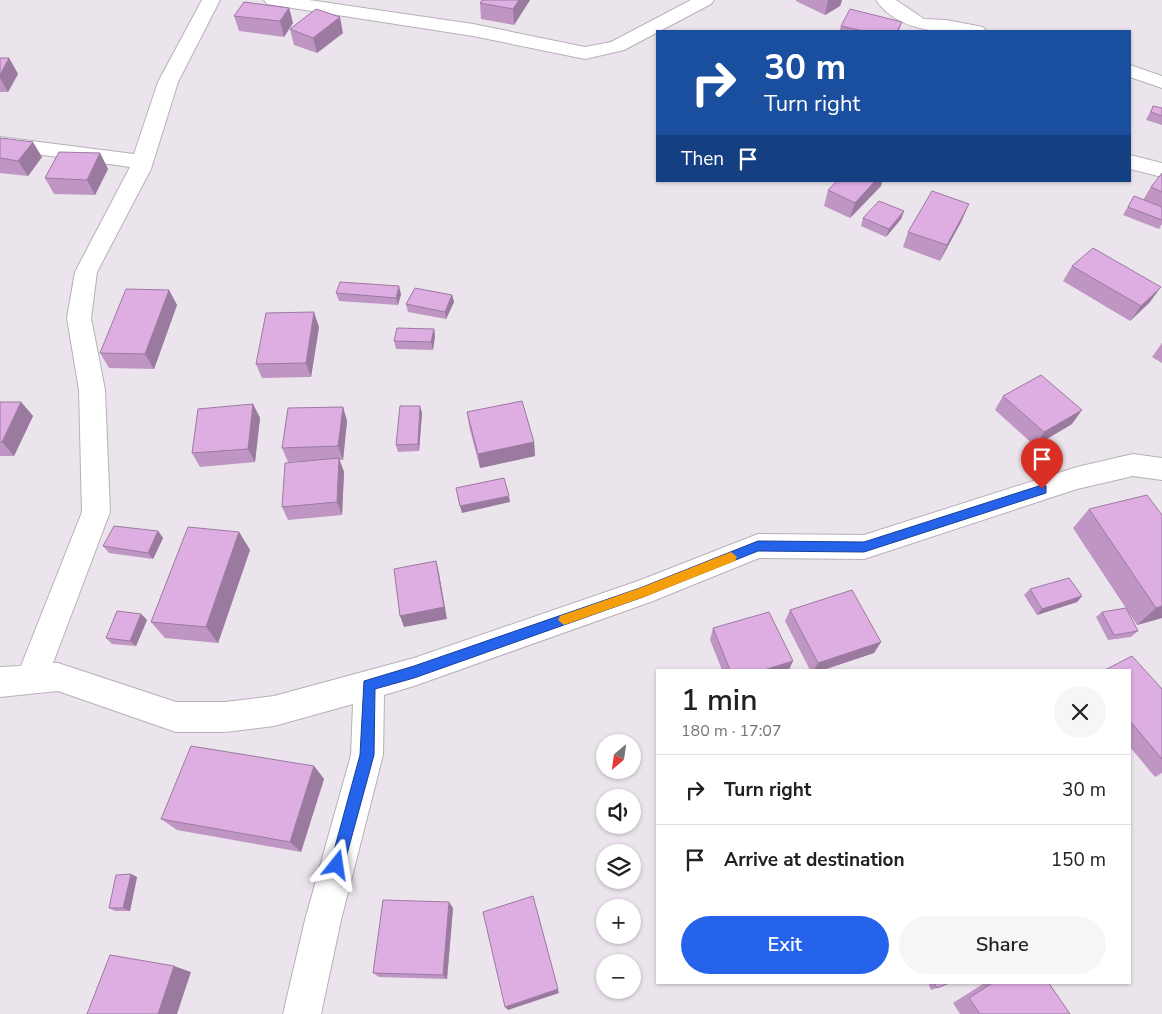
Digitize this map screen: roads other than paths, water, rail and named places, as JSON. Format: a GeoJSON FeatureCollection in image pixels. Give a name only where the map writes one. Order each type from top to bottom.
{"type":"FeatureCollection","features":[{"type":"Feature","properties":{"kind":"street"},"geometry":{"type":"LineString","coordinates":[[32,680],[96,512],[92,390],[79,318],[86,272],[115,220],[142,162],[168,82],[211,0]]}},
{"type":"Feature","properties":{"kind":"street"},"geometry":{"type":"LineString","coordinates":[[273,0],[472,30],[584,54],[617,46],[705,0]]}},
{"type":"Feature","properties":{"kind":"street"},"geometry":{"type":"LineString","coordinates":[[885,0],[908,18],[921,24],[946,25],[973,30]]}},
{"type":"Feature","properties":{"kind":"street"},"geometry":{"type":"LineString","coordinates":[[1131,72],[1162,82]]}},
{"type":"Feature","properties":{"kind":"street"},"geometry":{"type":"LineString","coordinates":[[0,143],[142,162]]}},
{"type":"Feature","properties":{"kind":"street"},"geometry":{"type":"LineString","coordinates":[[1131,162],[1162,169]]}},
{"type":"Feature","properties":{"kind":"street"},"geometry":{"type":"LineString","coordinates":[[0,682],[58,677],[176,717],[225,717],[274,711],[423,669],[643,592],[758,546],[864,547],[1077,478],[1134,464],[1162,469]]}},
{"type":"Feature","properties":{"kind":"street"},"geometry":{"type":"LineString","coordinates":[[302,1014],[323,920],[367,755],[369,685]]}}]}
